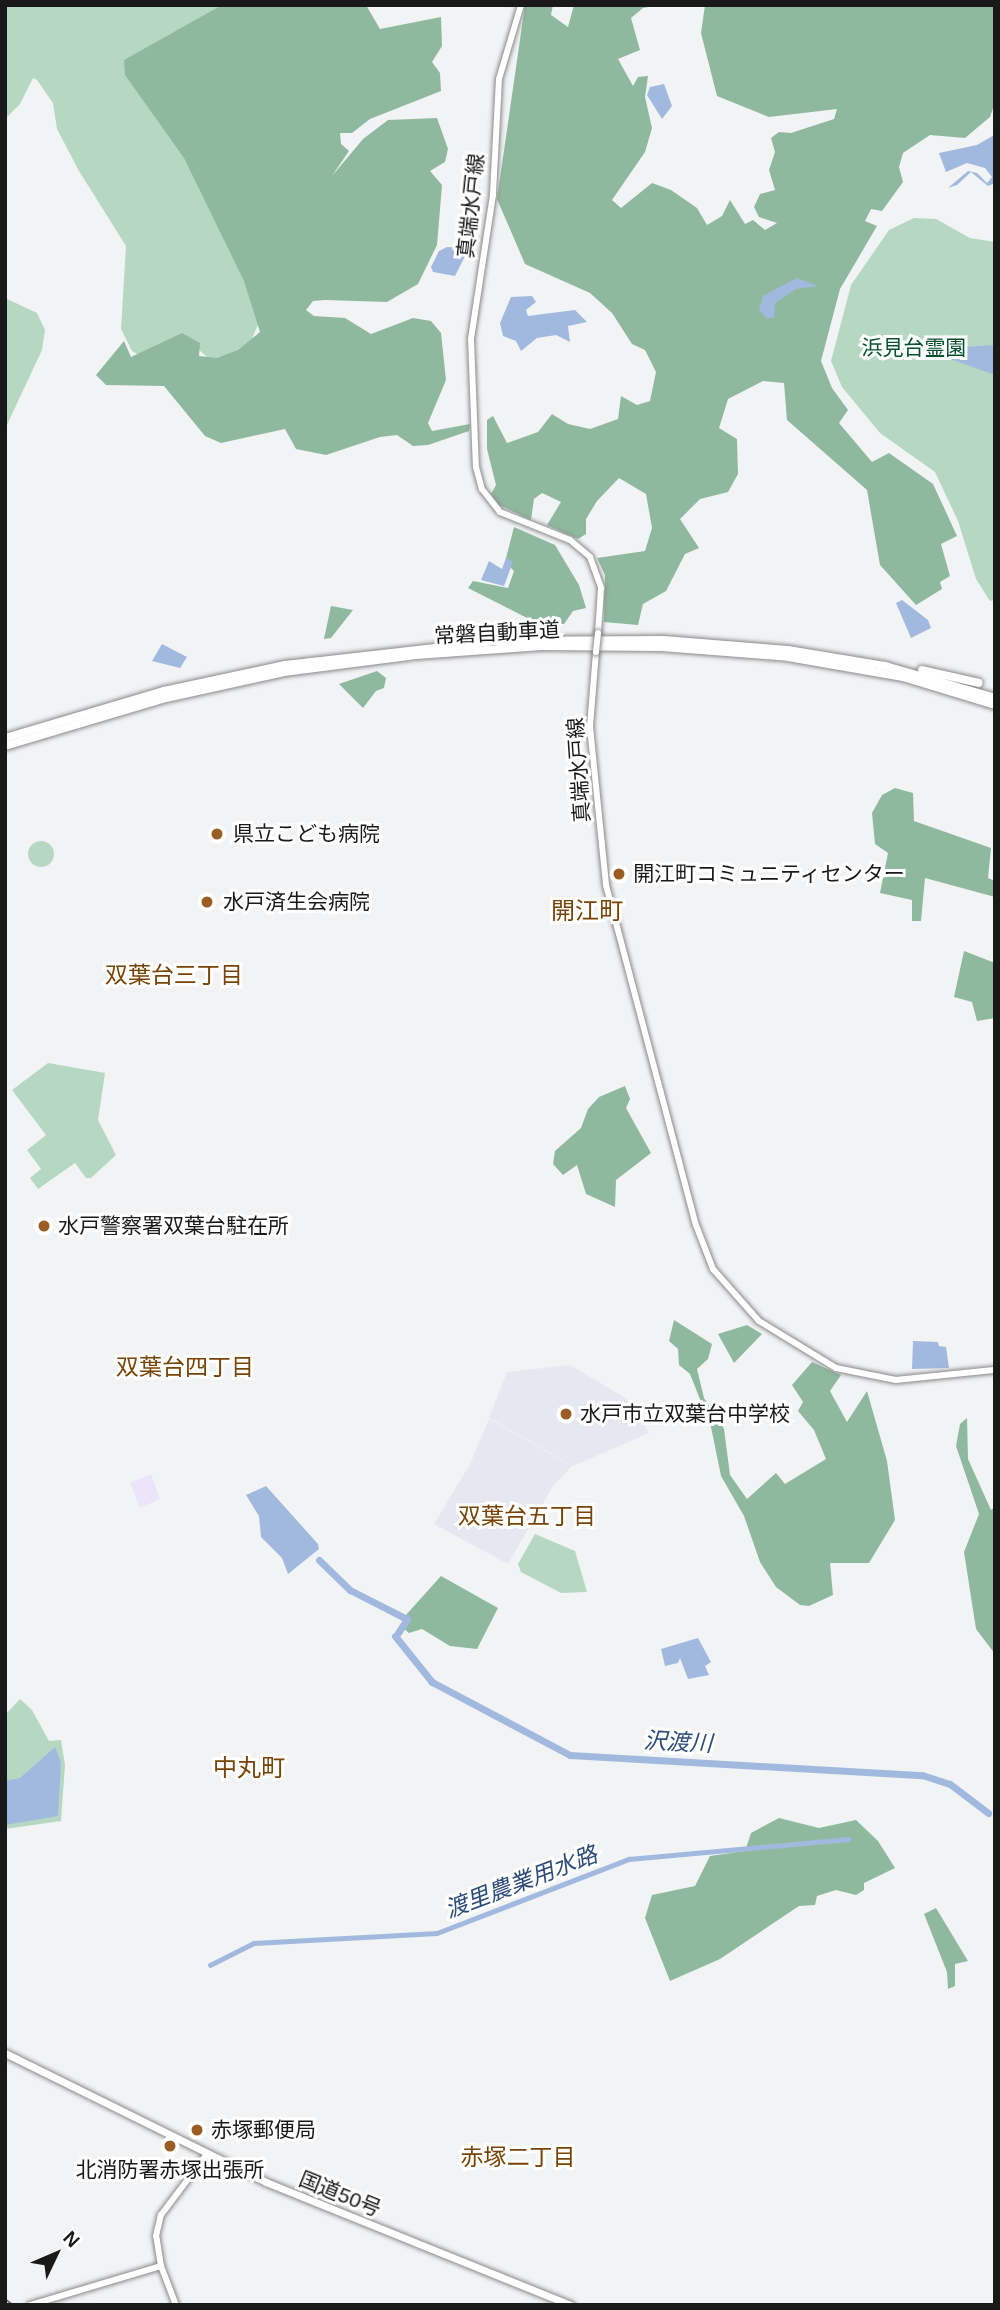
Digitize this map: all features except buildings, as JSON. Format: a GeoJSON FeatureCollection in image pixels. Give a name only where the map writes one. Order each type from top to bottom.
{"type":"FeatureCollection","features":[{"type":"Feature","properties":{"kind":"highway","name":"常磐自動車道"},"geometry":{"type":"LineString","coordinates":[[5,738],[98,708],[232,676],[342,656],[446,645],[546,639],[664,640],[788,650],[885,666],[995,698]]}},
{"type":"Feature","properties":{"kind":"highway","name":"常磐自動車道"},"geometry":{"type":"LineString","coordinates":[[5,746],[100,715],[233,682],[342,663],[493,649],[605,646],[743,652],[836,664],[947,690],[995,705]]}},
{"type":"Feature","properties":{"kind":"highway"},"geometry":{"type":"LineString","coordinates":[[885,666],[979,683]]}},
{"type":"Feature","properties":{"kind":"highway"},"geometry":{"type":"LineString","coordinates":[[947,690],[995,711]]}},
{"type":"Feature","properties":{"kind":"highway","name":"国道50号"},"geometry":{"type":"LineString","coordinates":[[5,2053],[294,2195],[571,2305]]}},
{"type":"Feature","properties":{"kind":"main road","name":"真端水戸線"},"geometry":{"type":"LineString","coordinates":[[521,5],[499,79],[493,195],[470,346],[476,467],[482,489],[500,512],[570,540],[590,556],[601,588],[590,727],[606,885],[696,1225],[713,1269],[733,1297],[759,1321],[836,1368],[896,1380],[995,1370]]}},
{"type":"Feature","properties":{"kind":"main road"},"geometry":{"type":"LineString","coordinates":[[176,2305],[161,2266],[156,2236],[160,2215],[207,2154]]}},
{"type":"Feature","properties":{"kind":"main road"},"geometry":{"type":"LineString","coordinates":[[30,2305],[161,2266]]}},
{"type":"Feature","properties":{"kind":"shaded area","name":"水戸市立双葉台中学校"},"geometry":{"type":"Polygon","coordinates":[[[570,1365],[632,1402],[649,1433],[573,1466],[489,1418],[507,1372],[570,1365]]]}},
{"type":"Feature","properties":{"kind":"shaded area"},"geometry":{"type":"Polygon","coordinates":[[[489,1419],[572,1466],[553,1486],[508,1564],[434,1524],[470,1464],[489,1419]]]}},
{"type":"Feature","properties":{"kind":"shaded area"},"geometry":{"type":"Polygon","coordinates":[[[151,1474],[160,1499],[140,1508],[130,1483],[151,1474]]]}},
{"type":"Feature","properties":{"kind":"green space"},"geometry":{"type":"Polygon","coordinates":[[[5,5],[226,5],[251,284],[259,322],[249,346],[216,365],[189,341],[142,357],[132,351],[121,329],[126,246],[79,171],[57,129],[53,103],[37,80],[33,78],[20,104],[5,119],[5,5]]]}},
{"type":"Feature","properties":{"kind":"green space"},"geometry":{"type":"Polygon","coordinates":[[[222,5],[366,5],[380,29],[441,17],[442,46],[432,62],[440,73],[441,91],[370,119],[352,133],[340,133],[341,144],[349,151],[332,176],[363,139],[388,120],[437,118],[448,149],[445,162],[430,171],[442,185],[437,245],[418,284],[387,302],[313,301],[306,310],[314,316],[345,318],[371,334],[413,318],[431,321],[441,333],[446,380],[428,423],[432,431],[470,424],[469,431],[428,445],[413,446],[397,435],[380,437],[326,455],[296,449],[285,429],[221,443],[205,436],[164,386],[106,385],[96,375],[124,341],[131,357],[182,333],[200,343],[199,356],[217,358],[238,350],[260,332],[244,281],[184,158],[125,75],[124,60],[222,5]]]}},
{"type":"Feature","properties":{"kind":"green space"},"geometry":{"type":"Polygon","coordinates":[[[525,5],[553,5],[551,15],[568,27],[574,5],[659,5],[643,8],[631,18],[640,50],[618,59],[633,86],[638,77],[648,76],[645,97],[652,128],[645,152],[612,200],[621,208],[652,183],[671,190],[697,208],[707,225],[722,216],[730,200],[745,224],[753,220],[765,230],[777,223],[759,217],[754,207],[760,194],[775,190],[769,170],[775,152],[771,138],[779,132],[791,133],[834,119],[837,109],[769,117],[717,96],[701,33],[705,5],[995,5],[995,102],[990,117],[965,138],[930,135],[903,153],[899,167],[903,182],[882,211],[871,209],[865,221],[877,226],[840,289],[821,361],[832,388],[848,410],[839,423],[872,462],[889,453],[933,484],[957,536],[941,544],[950,576],[940,582],[942,589],[916,605],[880,565],[867,490],[787,420],[784,383],[763,381],[728,399],[719,428],[737,439],[738,474],[728,492],[700,499],[680,519],[699,548],[685,554],[666,591],[643,604],[638,625],[604,622],[605,575],[597,558],[645,551],[652,528],[646,494],[619,478],[597,501],[586,519],[586,534],[578,539],[547,525],[561,502],[542,493],[534,499],[531,520],[499,505],[491,494],[496,485],[487,449],[487,420],[493,416],[507,443],[538,432],[552,414],[568,424],[590,429],[618,419],[621,396],[637,405],[650,401],[656,372],[645,350],[632,344],[612,313],[590,293],[525,264],[497,199],[525,5]]]}},
{"type":"Feature","properties":{"kind":"green space","name":"浜見台霊園"},"geometry":{"type":"Polygon","coordinates":[[[914,218],[936,219],[970,238],[995,242],[995,600],[990,601],[976,579],[958,521],[935,472],[880,433],[842,387],[831,361],[851,285],[889,230],[914,218]]]}},
{"type":"Feature","properties":{"kind":"green space"},"geometry":{"type":"Polygon","coordinates":[[[5,298],[37,313],[45,330],[42,350],[5,429],[5,298]]]}},
{"type":"Feature","properties":{"kind":"green space"},"geometry":{"type":"Polygon","coordinates":[[[514,527],[555,545],[579,585],[586,608],[573,611],[564,624],[529,625],[527,618],[468,588],[473,581],[508,588],[514,571],[505,562],[514,527]]]}},
{"type":"Feature","properties":{"kind":"green space"},"geometry":{"type":"Polygon","coordinates":[[[331,606],[353,610],[331,638],[324,639],[331,606]]]}},
{"type":"Feature","properties":{"kind":"green space"},"geometry":{"type":"Polygon","coordinates":[[[377,671],[386,678],[384,688],[376,691],[363,708],[339,684],[377,671]]]}},
{"type":"Feature","properties":{"kind":"green space"},"geometry":{"type":"Polygon","coordinates":[[[895,788],[913,793],[914,821],[991,848],[988,878],[995,881],[995,897],[925,878],[921,921],[912,921],[912,900],[880,893],[888,853],[875,844],[872,813],[882,795],[895,788]]]}},
{"type":"Feature","properties":{"kind":"green space"},"geometry":{"type":"Polygon","coordinates":[[[41,841],[50,845],[54,854],[50,863],[41,867],[32,863],[28,854],[32,845],[41,841]]]}},
{"type":"Feature","properties":{"kind":"green space"},"geometry":{"type":"Polygon","coordinates":[[[964,951],[995,963],[995,1018],[977,1021],[972,1002],[954,997],[964,951]]]}},
{"type":"Feature","properties":{"kind":"green space"},"geometry":{"type":"Polygon","coordinates":[[[48,1063],[105,1073],[98,1120],[116,1155],[91,1178],[86,1178],[75,1163],[38,1189],[30,1178],[41,1169],[27,1150],[46,1135],[12,1090],[48,1063]]]}},
{"type":"Feature","properties":{"kind":"green space"},"geometry":{"type":"Polygon","coordinates":[[[625,1086],[630,1099],[626,1108],[651,1153],[616,1180],[615,1207],[586,1194],[577,1165],[563,1175],[553,1164],[555,1151],[581,1128],[588,1109],[599,1097],[625,1086]]]}},
{"type":"Feature","properties":{"kind":"green space"},"geometry":{"type":"Polygon","coordinates":[[[674,1320],[712,1344],[708,1359],[697,1369],[704,1398],[724,1429],[730,1475],[747,1499],[776,1473],[785,1484],[826,1459],[814,1430],[798,1411],[803,1402],[792,1385],[812,1362],[841,1375],[830,1391],[847,1422],[867,1391],[887,1461],[895,1520],[869,1563],[830,1563],[833,1595],[809,1606],[800,1605],[776,1587],[760,1562],[744,1516],[721,1476],[711,1427],[690,1374],[679,1365],[678,1349],[669,1341],[674,1320]]]}},
{"type":"Feature","properties":{"kind":"green space"},"geometry":{"type":"Polygon","coordinates":[[[747,1325],[762,1334],[734,1363],[718,1334],[747,1325]]]}},
{"type":"Feature","properties":{"kind":"green space"},"geometry":{"type":"Polygon","coordinates":[[[967,1418],[968,1459],[991,1510],[995,1507],[995,1654],[976,1629],[964,1552],[979,1514],[956,1446],[960,1424],[967,1418]]]}},
{"type":"Feature","properties":{"kind":"green space"},"geometry":{"type":"Polygon","coordinates":[[[535,1534],[575,1551],[587,1592],[561,1593],[521,1572],[518,1564],[535,1534]]]}},
{"type":"Feature","properties":{"kind":"green space"},"geometry":{"type":"Polygon","coordinates":[[[441,1576],[498,1608],[477,1649],[450,1646],[422,1629],[409,1633],[403,1628],[410,1620],[405,1616],[441,1576]]]}},
{"type":"Feature","properties":{"kind":"green space"},"geometry":{"type":"Polygon","coordinates":[[[20,1699],[32,1710],[49,1741],[61,1740],[65,1765],[61,1821],[5,1829],[5,1715],[20,1699]]]}},
{"type":"Feature","properties":{"kind":"green space"},"geometry":{"type":"Polygon","coordinates":[[[779,1818],[819,1828],[856,1820],[878,1841],[895,1868],[864,1883],[864,1890],[856,1895],[836,1890],[817,1896],[815,1905],[799,1906],[720,1959],[670,1981],[645,1918],[652,1895],[695,1886],[710,1856],[745,1851],[751,1833],[779,1818]]]}},
{"type":"Feature","properties":{"kind":"green space"},"geometry":{"type":"Polygon","coordinates":[[[936,1908],[968,1961],[955,1964],[955,1986],[948,1989],[947,1972],[924,1914],[936,1908]]]}},
{"type":"Feature","properties":{"kind":"water"},"geometry":{"type":"Polygon","coordinates":[[[664,84],[672,106],[662,119],[647,95],[650,87],[664,84]]]}},
{"type":"Feature","properties":{"kind":"water"},"geometry":{"type":"Polygon","coordinates":[[[994,135],[995,183],[988,186],[971,172],[957,185],[948,188],[968,171],[977,173],[987,183],[992,177],[985,168],[967,163],[946,172],[939,153],[977,145],[994,135]]]}},
{"type":"Feature","properties":{"kind":"water"},"geometry":{"type":"Polygon","coordinates":[[[447,247],[469,248],[455,276],[433,272],[431,267],[439,251],[447,247]]]}},
{"type":"Feature","properties":{"kind":"water"},"geometry":{"type":"Polygon","coordinates":[[[797,278],[818,286],[796,289],[775,303],[774,318],[766,318],[759,310],[763,296],[797,278]]]}},
{"type":"Feature","properties":{"kind":"water"},"geometry":{"type":"Polygon","coordinates":[[[532,296],[536,302],[526,310],[528,316],[575,310],[587,322],[568,326],[570,342],[556,335],[537,338],[521,351],[516,341],[503,336],[500,323],[511,297],[532,296]]]}},
{"type":"Feature","properties":{"kind":"water"},"geometry":{"type":"Polygon","coordinates":[[[995,345],[995,375],[950,359],[949,348],[995,345]]]}},
{"type":"Feature","properties":{"kind":"water"},"geometry":{"type":"Polygon","coordinates":[[[506,558],[513,562],[504,586],[481,580],[489,561],[502,569],[506,558]]]}},
{"type":"Feature","properties":{"kind":"water"},"geometry":{"type":"Polygon","coordinates":[[[902,600],[928,620],[931,628],[911,638],[896,603],[902,600]]]}},
{"type":"Feature","properties":{"kind":"water"},"geometry":{"type":"Polygon","coordinates":[[[162,644],[187,657],[180,668],[152,661],[162,644]]]}},
{"type":"Feature","properties":{"kind":"water"},"geometry":{"type":"Polygon","coordinates":[[[913,1341],[938,1342],[939,1346],[946,1347],[949,1368],[912,1369],[913,1341]]]}},
{"type":"Feature","properties":{"kind":"water"},"geometry":{"type":"Polygon","coordinates":[[[266,1486],[318,1544],[319,1549],[288,1574],[282,1558],[261,1537],[259,1516],[246,1495],[266,1486]]]}},
{"type":"Feature","properties":{"kind":"water"},"geometry":{"type":"Polygon","coordinates":[[[698,1638],[711,1662],[705,1666],[709,1675],[688,1679],[680,1658],[678,1663],[665,1666],[661,1649],[698,1638]]]}},
{"type":"Feature","properties":{"kind":"water"},"geometry":{"type":"Polygon","coordinates":[[[55,1747],[61,1762],[58,1816],[5,1825],[5,1781],[20,1778],[55,1747]]]}},
{"type":"Feature","properties":{"kind":"waterway","name":"沢渡川"},"geometry":{"type":"LineString","coordinates":[[319,1560],[350,1590],[407,1619],[398,1633]]}},
{"type":"Feature","properties":{"kind":"waterway","name":"沢渡川"},"geometry":{"type":"LineString","coordinates":[[395,1636],[432,1682],[570,1755],[922,1775],[950,1784],[988,1813]]}},
{"type":"Feature","properties":{"kind":"waterway","name":"渡里農業用水路"},"geometry":{"type":"LineString","coordinates":[[210,1965],[254,1943],[437,1933],[629,1859],[848,1839]]}},
{"type":"Feature","properties":{"kind":"railway"},"geometry":{"type":"LineString","coordinates":[[5,2299],[13,2305]]}},
{"type":"Feature","properties":{"kind":"place","name":"県立こども病院"},"geometry":{"type":"Point","coordinates":[217,834]}},
{"type":"Feature","properties":{"kind":"place","name":"開江町コミュニティセンター"},"geometry":{"type":"Point","coordinates":[619,874]}},
{"type":"Feature","properties":{"kind":"place","name":"水戸済生会病院"},"geometry":{"type":"Point","coordinates":[207,902]}},
{"type":"Feature","properties":{"kind":"place","name":"水戸警察署双葉台駐在所"},"geometry":{"type":"Point","coordinates":[44,1226]}},
{"type":"Feature","properties":{"kind":"place","name":"水戸市立双葉台中学校"},"geometry":{"type":"Point","coordinates":[566,1414]}},
{"type":"Feature","properties":{"kind":"place","name":"赤塚郵便局"},"geometry":{"type":"Point","coordinates":[197,2130]}},
{"type":"Feature","properties":{"kind":"place","name":"北消防署赤塚出張所"},"geometry":{"type":"Point","coordinates":[170,2146]}},
{"type":"Feature","properties":{"kind":"district","name":"開江町"},"geometry":{"type":"Point","coordinates":[587,911]}},
{"type":"Feature","properties":{"kind":"district","name":"双葉台三丁目"},"geometry":{"type":"Point","coordinates":[174,975]}},
{"type":"Feature","properties":{"kind":"district","name":"双葉台四丁目"},"geometry":{"type":"Point","coordinates":[185,1367]}},
{"type":"Feature","properties":{"kind":"district","name":"双葉台五丁目"},"geometry":{"type":"Point","coordinates":[527,1516]}},
{"type":"Feature","properties":{"kind":"district","name":"中丸町"},"geometry":{"type":"Point","coordinates":[249,1768]}},
{"type":"Feature","properties":{"kind":"district","name":"赤塚二丁目"},"geometry":{"type":"Point","coordinates":[518,2157]}}]}
